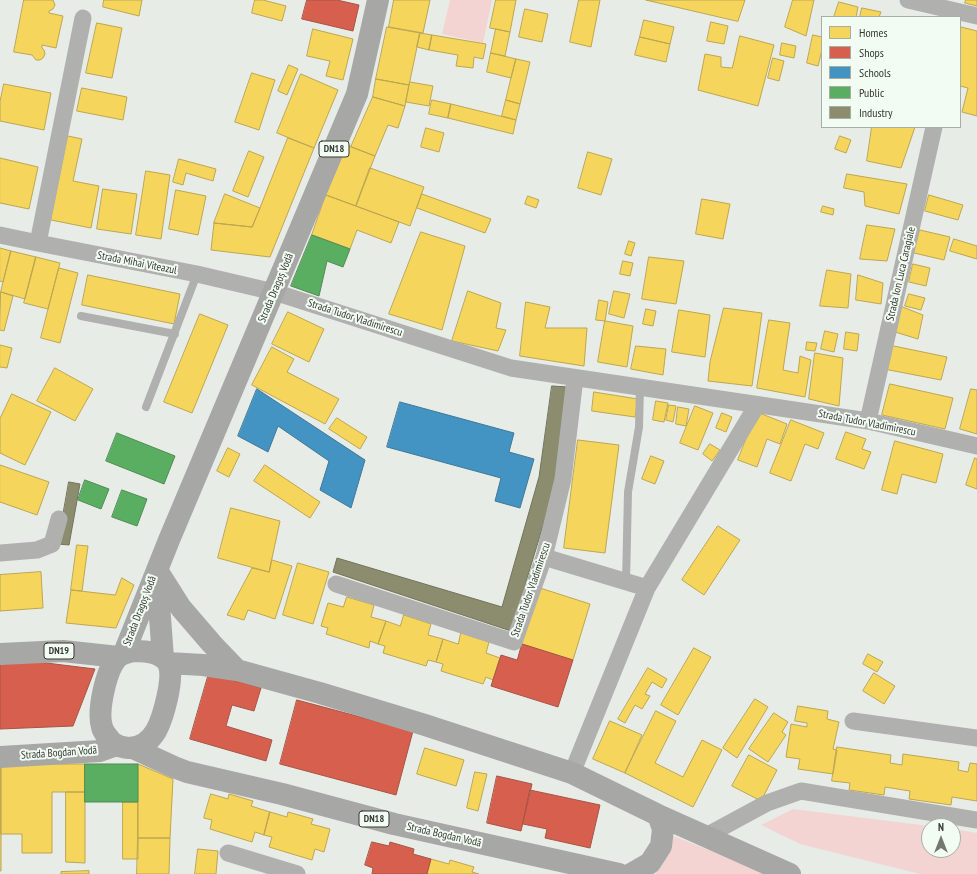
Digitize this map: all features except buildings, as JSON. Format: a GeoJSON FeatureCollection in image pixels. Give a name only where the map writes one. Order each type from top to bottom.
{"type":"FeatureCollection","features":[{"type":"Feature","properties":{"kind":"main road","name":"Strada Dragoș Vodă"},"geometry":{"type":"LineString","coordinates":[[121,655],[357,94],[378,0]]}},
{"type":"Feature","properties":{"kind":"main road","name":"Strada Dragoș Vodă"},"geometry":{"type":"LineString","coordinates":[[157,570],[165,661]]}},
{"type":"Feature","properties":{"kind":"main road"},"geometry":{"type":"LineString","coordinates":[[157,570],[186,614],[212,644],[238,670]]}},
{"type":"Feature","properties":{"kind":"main road","name":"DN19"},"geometry":{"type":"LineString","coordinates":[[0,654],[63,651],[121,655]]}},
{"type":"Feature","properties":{"kind":"main road"},"geometry":{"type":"LineString","coordinates":[[165,661],[170,678],[169,687],[161,720],[156,732],[140,746],[125,747],[107,736],[102,728],[100,713],[102,696],[114,663],[121,655],[135,651],[146,651],[155,653],[165,661],[238,670],[320,693],[417,722],[572,773],[658,815],[790,874]]}},
{"type":"Feature","properties":{"kind":"main road","name":"Strada Bogdan Vodă"},"geometry":{"type":"LineString","coordinates":[[0,757],[100,751],[125,747],[188,772],[282,794],[394,824],[619,874]]}},
{"type":"Feature","properties":{"kind":"main road"},"geometry":{"type":"LineString","coordinates":[[631,874],[650,863],[661,846],[663,830],[658,815]]}},
{"type":"Feature","properties":{"kind":"street"},"geometry":{"type":"LineString","coordinates":[[908,0],[959,15],[977,16]]}},
{"type":"Feature","properties":{"kind":"street"},"geometry":{"type":"LineString","coordinates":[[38,244],[82,18]]}},
{"type":"Feature","properties":{"kind":"street","name":"Strada Ion Luca Caragiale"},"geometry":{"type":"LineString","coordinates":[[868,421],[934,128]]}},
{"type":"Feature","properties":{"kind":"street","name":"Strada Mihai Viteazul"},"geometry":{"type":"LineString","coordinates":[[0,235],[38,244],[197,274],[274,292]]}},
{"type":"Feature","properties":{"kind":"street","name":"Strada Tudor Vladimirescu"},"geometry":{"type":"LineString","coordinates":[[274,292],[511,368],[868,421],[977,446]]}},
{"type":"Feature","properties":{"kind":"street","name":"Strada Tudor Vladimirescu"},"geometry":{"type":"LineString","coordinates":[[336,584],[514,642],[544,557],[563,480],[575,378]]}},
{"type":"Feature","properties":{"kind":"street"},"geometry":{"type":"LineString","coordinates":[[572,773],[647,588],[757,405]]}},
{"type":"Feature","properties":{"kind":"street"},"geometry":{"type":"LineString","coordinates":[[0,553],[37,550],[52,544],[59,518]]}},
{"type":"Feature","properties":{"kind":"street"},"geometry":{"type":"LineString","coordinates":[[544,557],[647,588]]}},
{"type":"Feature","properties":{"kind":"street"},"geometry":{"type":"LineString","coordinates":[[853,721],[977,738]]}},
{"type":"Feature","properties":{"kind":"street"},"geometry":{"type":"LineString","coordinates":[[706,836],[767,803],[801,791],[977,820]]}},
{"type":"Feature","properties":{"kind":"street"},"geometry":{"type":"LineString","coordinates":[[228,853],[297,874]]}},
{"type":"Feature","properties":{"kind":"lane"},"geometry":{"type":"LineString","coordinates":[[146,407],[197,274]]}},
{"type":"Feature","properties":{"kind":"lane"},"geometry":{"type":"LineString","coordinates":[[81,316],[175,334]]}},
{"type":"Feature","properties":{"kind":"lane"},"geometry":{"type":"LineString","coordinates":[[626,582],[628,492],[639,427],[640,387]]}},
{"type":"Feature","properties":{"kind":"shaded area"},"geometry":{"type":"Polygon","coordinates":[[[450,0],[492,0],[483,43],[442,34],[450,0]]]}},
{"type":"Feature","properties":{"kind":"shaded area"},"geometry":{"type":"Polygon","coordinates":[[[793,809],[921,825],[921,858],[961,858],[961,830],[977,833],[977,874],[920,874],[800,844],[761,825],[793,809]]]}},
{"type":"Feature","properties":{"kind":"shaded area"},"geometry":{"type":"Polygon","coordinates":[[[668,834],[770,874],[656,874],[668,834]]]}}]}
